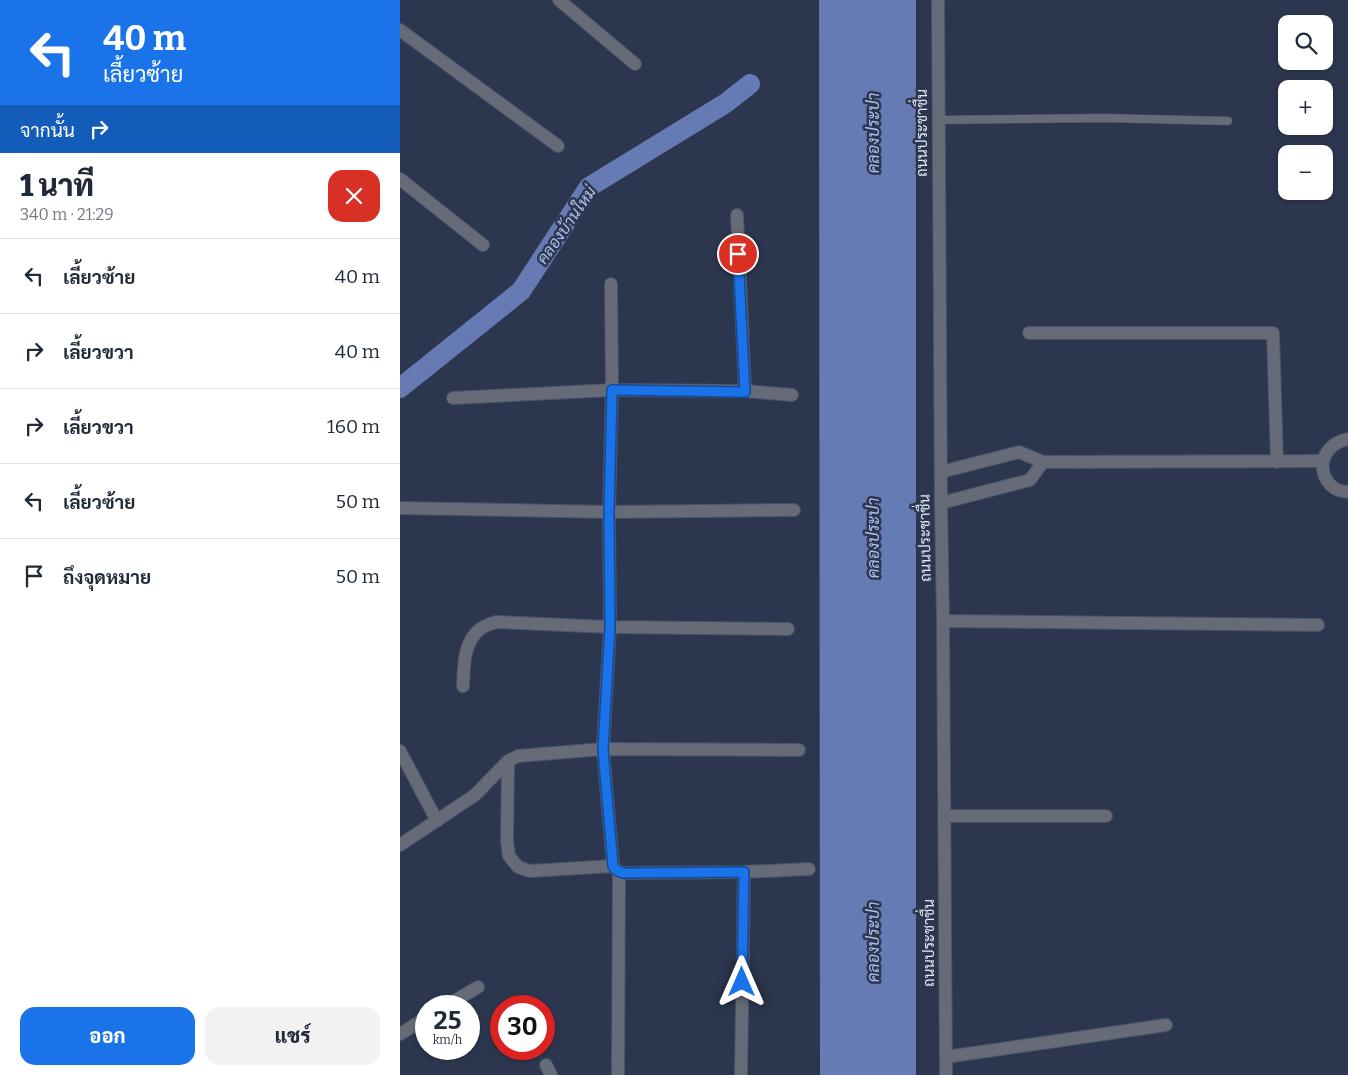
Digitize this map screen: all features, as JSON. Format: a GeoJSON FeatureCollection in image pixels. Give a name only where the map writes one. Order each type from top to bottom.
{"type":"FeatureCollection","features":[{"type":"Feature","properties":{"kind":"street"},"geometry":{"type":"LineString","coordinates":[[559,0],[635,64]]}},
{"type":"Feature","properties":{"kind":"street","name":"ถนนประชาชื่น"},"geometry":{"type":"LineString","coordinates":[[938,0],[946,1075]]}},
{"type":"Feature","properties":{"kind":"street"},"geometry":{"type":"LineString","coordinates":[[400,30],[558,146]]}},
{"type":"Feature","properties":{"kind":"street"},"geometry":{"type":"LineString","coordinates":[[400,179],[483,245]]}},
{"type":"Feature","properties":{"kind":"street"},"geometry":{"type":"LineString","coordinates":[[737,215],[745,392]]}},
{"type":"Feature","properties":{"kind":"street"},"geometry":{"type":"LineString","coordinates":[[611,284],[610,627],[603,750],[616,869],[618,1075]]}},
{"type":"Feature","properties":{"kind":"street"},"geometry":{"type":"LineString","coordinates":[[1029,333],[1273,333],[1278,462]]}},
{"type":"Feature","properties":{"kind":"street"},"geometry":{"type":"LineString","coordinates":[[453,398],[612,390],[745,392],[792,395]]}},
{"type":"Feature","properties":{"kind":"street"},"geometry":{"type":"LineString","coordinates":[[1348,439],[1339,441],[1331,446],[1325,454],[1323,461],[1325,477],[1330,484],[1336,489],[1348,492]]}},
{"type":"Feature","properties":{"kind":"street"},"geometry":{"type":"LineString","coordinates":[[941,472],[1019,452],[1043,462],[1323,461]]}},
{"type":"Feature","properties":{"kind":"street"},"geometry":{"type":"LineString","coordinates":[[941,503],[1030,480],[1043,462]]}},
{"type":"Feature","properties":{"kind":"street"},"geometry":{"type":"LineString","coordinates":[[400,508],[609,512],[794,510]]}},
{"type":"Feature","properties":{"kind":"street"},"geometry":{"type":"LineString","coordinates":[[943,621],[1318,624]]}},
{"type":"Feature","properties":{"kind":"street"},"geometry":{"type":"LineString","coordinates":[[463,686],[465,660],[470,639],[480,629],[496,622],[610,627],[788,629]]}},
{"type":"Feature","properties":{"kind":"street"},"geometry":{"type":"LineString","coordinates":[[400,845],[475,795],[508,761],[518,756],[603,750],[799,750]]}},
{"type":"Feature","properties":{"kind":"street"},"geometry":{"type":"LineString","coordinates":[[400,751],[438,820]]}},
{"type":"Feature","properties":{"kind":"street"},"geometry":{"type":"LineString","coordinates":[[508,761],[507,841],[509,856],[518,867],[530,870],[616,869],[623,873],[744,872],[809,869]]}},
{"type":"Feature","properties":{"kind":"street"},"geometry":{"type":"LineString","coordinates":[[944,816],[1106,816]]}},
{"type":"Feature","properties":{"kind":"street"},"geometry":{"type":"LineString","coordinates":[[741,1075],[744,872]]}},
{"type":"Feature","properties":{"kind":"street"},"geometry":{"type":"LineString","coordinates":[[465,995],[478,987]]}},
{"type":"Feature","properties":{"kind":"street"},"geometry":{"type":"LineString","coordinates":[[400,1034],[415,1025]]}},
{"type":"Feature","properties":{"kind":"street"},"geometry":{"type":"LineString","coordinates":[[946,1057],[1166,1025]]}},
{"type":"Feature","properties":{"kind":"lane"},"geometry":{"type":"LineString","coordinates":[[938,120],[1104,118],[1228,121]]}},
{"type":"Feature","properties":{"kind":"water","name":"คลองประปา"},"geometry":{"type":"Polygon","coordinates":[[[819,0],[916,0],[916,1075],[820,1075],[819,0]]]}},
{"type":"Feature","properties":{"kind":"waterway","name":"คลองบ้านใหม่"},"geometry":{"type":"LineString","coordinates":[[400,388],[521,291],[589,187],[726,103],[750,84]]}},
{"type":"Feature","properties":{"kind":"route"},"geometry":{"type":"LineString","coordinates":[[738,254],[745,392],[612,390],[609,512],[610,627],[603,750],[613,866],[616,870],[623,873],[744,872],[742,982]]}}]}
